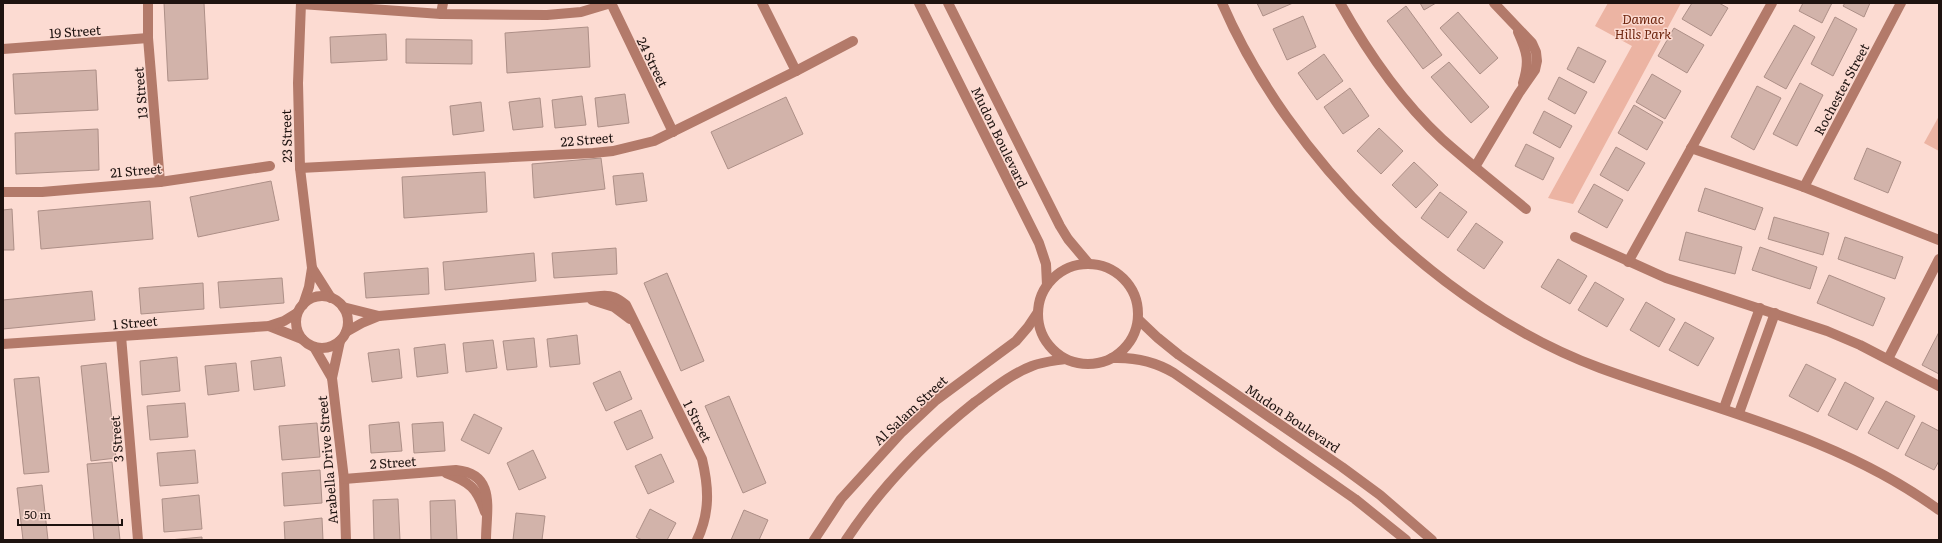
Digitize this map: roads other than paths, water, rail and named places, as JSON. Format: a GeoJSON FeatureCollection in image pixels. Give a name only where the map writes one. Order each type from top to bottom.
{"type":"FeatureCollection","features":[{"type":"Feature","properties":{"kind":"street","name":"13 Street"},"geometry":{"type":"LineString","coordinates":[[148,3],[148,38],[160,182]]}},
{"type":"Feature","properties":{"kind":"street"},"geometry":{"type":"LineString","coordinates":[[441,14],[443,3]]}},
{"type":"Feature","properties":{"kind":"street"},"geometry":{"type":"LineString","coordinates":[[301,4],[441,14],[564,14],[581,12],[611,3]]}},
{"type":"Feature","properties":{"kind":"street","name":"24 Street"},"geometry":{"type":"LineString","coordinates":[[611,3],[673,132]]}},
{"type":"Feature","properties":{"kind":"street"},"geometry":{"type":"LineString","coordinates":[[762,3],[796,72]]}},
{"type":"Feature","properties":{"kind":"street","name":"Mudon Boulevard"},"geometry":{"type":"LineString","coordinates":[[919,3],[1039,243],[1046,264],[1047,285]]}},
{"type":"Feature","properties":{"kind":"street","name":"Mudon Boulevard"},"geometry":{"type":"LineString","coordinates":[[948,3],[1060,226],[1068,239],[1089,264]]}},
{"type":"Feature","properties":{"kind":"street"},"geometry":{"type":"LineString","coordinates":[[1222,3],[1235,35],[1272,97],[1307,144],[1346,191],[1389,235],[1436,274],[1487,310],[1540,341],[1596,366],[1654,387],[1724,408],[1784,429],[1834,450],[1882,474],[1939,510]]}},
{"type":"Feature","properties":{"kind":"street"},"geometry":{"type":"LineString","coordinates":[[1340,3],[1357,34],[1382,71],[1410,106],[1442,138],[1526,209]]}},
{"type":"Feature","properties":{"kind":"street"},"geometry":{"type":"LineString","coordinates":[[1475,167],[1519,92],[1535,70],[1537,61],[1536,52],[1532,43],[1516,28],[1494,3]]}},
{"type":"Feature","properties":{"kind":"street"},"geometry":{"type":"LineString","coordinates":[[1628,262],[1772,3]]}},
{"type":"Feature","properties":{"kind":"street","name":"Rochester Street"},"geometry":{"type":"LineString","coordinates":[[1804,187],[1901,3]]}},
{"type":"Feature","properties":{"kind":"street","name":"23 Street"},"geometry":{"type":"LineString","coordinates":[[301,4],[298,83],[300,168],[312,268]]}},
{"type":"Feature","properties":{"kind":"street","name":"19 Street"},"geometry":{"type":"LineString","coordinates":[[3,49],[148,38]]}},
{"type":"Feature","properties":{"kind":"street","name":"22 Street"},"geometry":{"type":"LineString","coordinates":[[300,168],[613,151],[634,147],[673,132],[796,72],[853,42]]}},
{"type":"Feature","properties":{"kind":"street"},"geometry":{"type":"LineString","coordinates":[[1691,148],[1804,187],[1939,240]]}},
{"type":"Feature","properties":{"kind":"street","name":"21 Street"},"geometry":{"type":"LineString","coordinates":[[3,192],[42,192],[160,182],[270,166]]}},
{"type":"Feature","properties":{"kind":"street"},"geometry":{"type":"LineString","coordinates":[[1575,237],[1666,278],[1827,331],[1888,359],[1939,386]]}},
{"type":"Feature","properties":{"kind":"street"},"geometry":{"type":"LineString","coordinates":[[1888,359],[1939,259]]}},
{"type":"Feature","properties":{"kind":"street"},"geometry":{"type":"LineString","coordinates":[[846,540],[885,489],[919,452],[956,418],[995,387],[1017,373],[1048,361],[1065,360],[1080,364],[1097,364],[1112,358],[1125,349],[1134,335],[1138,319],[1137,302],[1130,287],[1123,279],[1105,267],[1089,264],[1073,266],[1058,273],[1047,285],[1040,298],[1038,312],[1040,331],[1050,348],[1065,360]]}},
{"type":"Feature","properties":{"kind":"street"},"geometry":{"type":"LineString","coordinates":[[312,268],[331,298],[343,307],[379,316]]}},
{"type":"Feature","properties":{"kind":"street"},"geometry":{"type":"LineString","coordinates":[[303,340],[298,332],[296,323],[309,287],[312,268]]}},
{"type":"Feature","properties":{"kind":"street"},"geometry":{"type":"LineString","coordinates":[[269,326],[284,321],[300,309],[311,298],[321,296],[331,298]]}},
{"type":"Feature","properties":{"kind":"street","name":"1 Street"},"geometry":{"type":"LineString","coordinates":[[379,316],[587,299],[608,304],[632,320],[702,459],[708,482],[708,506],[697,540]]}},
{"type":"Feature","properties":{"kind":"street"},"geometry":{"type":"LineString","coordinates":[[332,378],[340,341],[346,332],[348,323],[343,307]]}},
{"type":"Feature","properties":{"kind":"street"},"geometry":{"type":"LineString","coordinates":[[1724,408],[1760,308]]}},
{"type":"Feature","properties":{"kind":"street","name":"Al Salam Street"},"geometry":{"type":"LineString","coordinates":[[814,540],[842,499],[902,432],[935,401],[1016,341],[1028,328],[1038,312]]}},
{"type":"Feature","properties":{"kind":"street"},"geometry":{"type":"LineString","coordinates":[[1738,413],[1775,313]]}},
{"type":"Feature","properties":{"kind":"street"},"geometry":{"type":"LineString","coordinates":[[346,332],[379,316]]}},
{"type":"Feature","properties":{"kind":"street","name":"Mudon Boulevard"},"geometry":{"type":"LineString","coordinates":[[1138,319],[1179,355],[1380,495],[1432,540]]}},
{"type":"Feature","properties":{"kind":"street"},"geometry":{"type":"LineString","coordinates":[[269,326],[303,340],[314,347],[332,378]]}},
{"type":"Feature","properties":{"kind":"street","name":"1 Street"},"geometry":{"type":"LineString","coordinates":[[3,344],[269,326]]}},
{"type":"Feature","properties":{"kind":"street","name":"3 Street"},"geometry":{"type":"LineString","coordinates":[[121,336],[138,540]]}},
{"type":"Feature","properties":{"kind":"street"},"geometry":{"type":"LineString","coordinates":[[314,347],[328,347],[340,341]]}},
{"type":"Feature","properties":{"kind":"street"},"geometry":{"type":"LineString","coordinates":[[1112,358],[1144,360],[1163,366],[1355,499],[1406,540]]}},
{"type":"Feature","properties":{"kind":"street","name":"Arabella Drive Street"},"geometry":{"type":"LineString","coordinates":[[332,378],[344,479],[346,540]]}},
{"type":"Feature","properties":{"kind":"street","name":"2 Street"},"geometry":{"type":"LineString","coordinates":[[344,479],[443,472],[465,481],[476,490],[486,515],[486,540]]}},
{"type":"Feature","properties":{"kind":"park label","name":"Damac Hills Park"},"geometry":{"type":"Point","coordinates":[1643,26]}}]}
